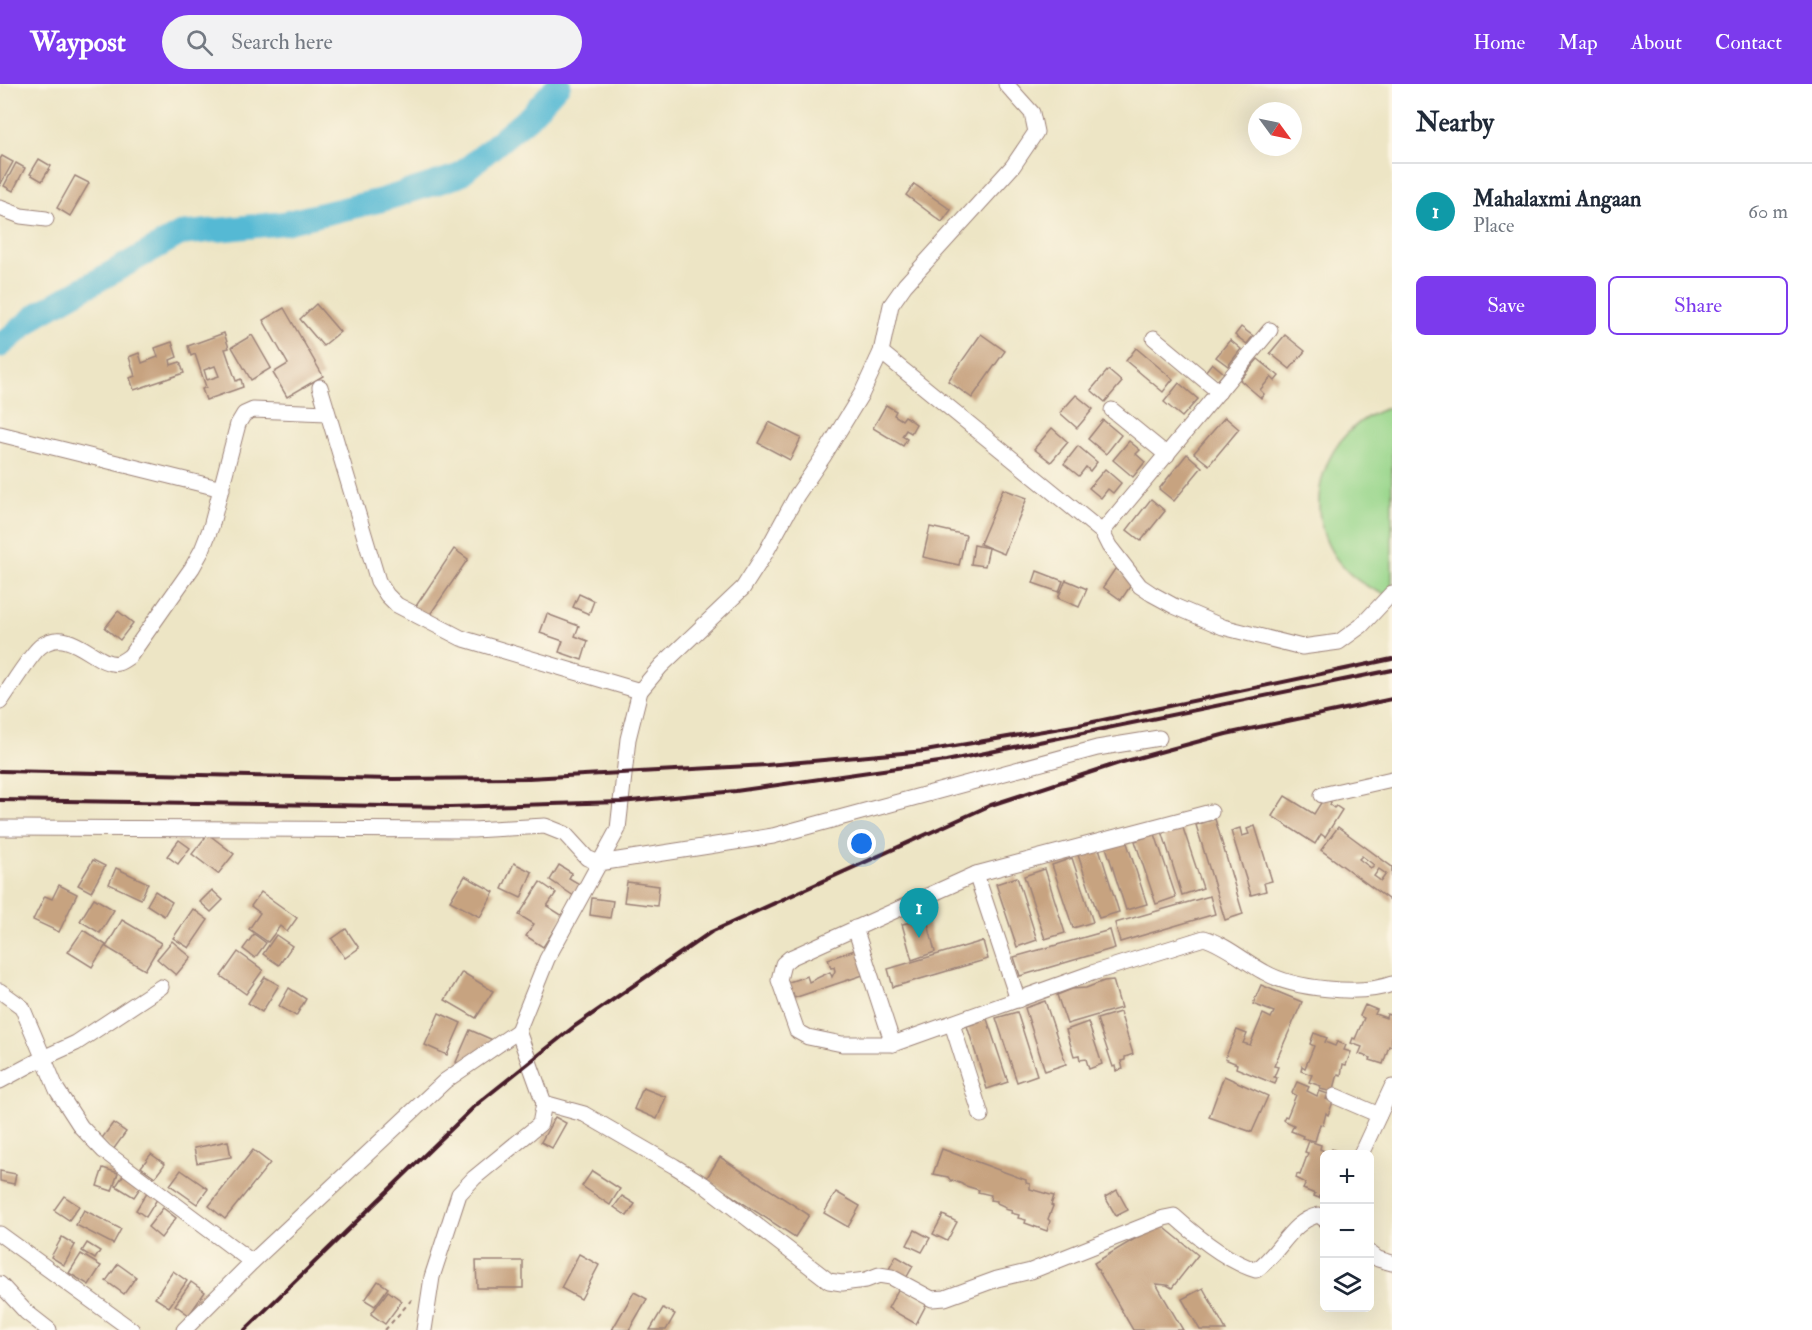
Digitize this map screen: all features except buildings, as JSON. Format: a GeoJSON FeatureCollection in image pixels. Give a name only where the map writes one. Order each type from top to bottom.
{"type":"FeatureCollection","features":[{"type":"Feature","properties":{"kind":"street"},"geometry":{"type":"LineString","coordinates":[[184,1330],[252,1262],[445,1081],[518,1031],[547,959],[618,829],[628,739],[640,691],[661,666],[743,588],[766,552],[797,495],[862,393],[882,352],[891,305],[906,285],[1012,166],[1036,132],[1032,113],[1006,84]]}},
{"type":"Feature","properties":{"kind":"street"},"geometry":{"type":"LineString","coordinates":[[0,207],[21,216],[45,219]]}},
{"type":"Feature","properties":{"kind":"street"},"geometry":{"type":"LineString","coordinates":[[1102,532],[1270,330]]}},
{"type":"Feature","properties":{"kind":"street"},"geometry":{"type":"LineString","coordinates":[[1154,338],[1219,392]]}},
{"type":"Feature","properties":{"kind":"street"},"geometry":{"type":"LineString","coordinates":[[882,352],[1102,532],[1109,546],[1140,586],[1174,606],[1222,627],[1302,646],[1339,642],[1361,626],[1392,592]]}},
{"type":"Feature","properties":{"kind":"street"},"geometry":{"type":"LineString","coordinates":[[320,387],[378,580],[387,596],[396,605],[461,638],[640,691]]}},
{"type":"Feature","properties":{"kind":"street"},"geometry":{"type":"LineString","coordinates":[[0,702],[40,646],[51,642],[70,641],[110,663],[119,663],[130,656],[192,568],[202,550],[212,527],[238,424],[244,414],[253,410],[327,413]]}},
{"type":"Feature","properties":{"kind":"street"},"geometry":{"type":"LineString","coordinates":[[1112,410],[1167,455]]}},
{"type":"Feature","properties":{"kind":"street"},"geometry":{"type":"LineString","coordinates":[[0,434],[222,489]]}},
{"type":"Feature","properties":{"kind":"street"},"geometry":{"type":"LineString","coordinates":[[0,828],[473,830],[545,826],[564,834],[587,858],[599,863],[774,836],[1097,748],[1159,738]]}},
{"type":"Feature","properties":{"kind":"street"},"geometry":{"type":"LineString","coordinates":[[1322,795],[1392,779]]}},
{"type":"Feature","properties":{"kind":"street"},"geometry":{"type":"LineString","coordinates":[[1211,812],[976,874],[790,958],[783,964],[778,980],[797,1031],[802,1035],[842,1044],[894,1044],[1115,966],[1204,938],[1217,943],[1267,974],[1321,990],[1380,989],[1392,984]]}},
{"type":"Feature","properties":{"kind":"street"},"geometry":{"type":"LineString","coordinates":[[976,874],[1018,1000]]}},
{"type":"Feature","properties":{"kind":"street"},"geometry":{"type":"LineString","coordinates":[[855,928],[894,1044]]}},
{"type":"Feature","properties":{"kind":"street"},"geometry":{"type":"LineString","coordinates":[[0,1081],[76,1043],[161,987]]}},
{"type":"Feature","properties":{"kind":"street"},"geometry":{"type":"LineString","coordinates":[[0,991],[22,1007],[57,1090],[81,1127],[104,1151],[252,1262]]}},
{"type":"Feature","properties":{"kind":"street"},"geometry":{"type":"LineString","coordinates":[[952,1024],[981,1115]]}},
{"type":"Feature","properties":{"kind":"street"},"geometry":{"type":"LineString","coordinates":[[424,1330],[432,1277],[459,1194],[474,1178],[540,1124],[544,1103],[518,1031]]}},
{"type":"Feature","properties":{"kind":"street"},"geometry":{"type":"LineString","coordinates":[[1363,1150],[1392,1087]]}},
{"type":"Feature","properties":{"kind":"street"},"geometry":{"type":"LineString","coordinates":[[1335,1096],[1379,1115]]}},
{"type":"Feature","properties":{"kind":"street"},"geometry":{"type":"LineString","coordinates":[[544,1103],[584,1114],[703,1184],[829,1281],[842,1283],[866,1280],[879,1275],[891,1276],[932,1299],[945,1298],[997,1279],[1031,1271],[1153,1222],[1174,1216],[1242,1266],[1256,1270],[1266,1263],[1298,1224],[1320,1215]]}},
{"type":"Feature","properties":{"kind":"street"},"geometry":{"type":"LineString","coordinates":[[0,1234],[132,1330]]}},
{"type":"Feature","properties":{"kind":"street"},"geometry":{"type":"LineString","coordinates":[[1374,1256],[1378,1260],[1392,1263]]}},
{"type":"Feature","properties":{"kind":"street"},"geometry":{"type":"LineString","coordinates":[[0,1284],[26,1312],[49,1330]]}},
{"type":"Feature","properties":{"kind":"path"},"geometry":{"type":"LineString","coordinates":[[386,1330],[416,1294]]}},
{"type":"Feature","properties":{"kind":"green space"},"geometry":{"type":"Polygon","coordinates":[[[1392,407],[1392,597],[1367,586],[1345,569],[1330,548],[1321,524],[1319,499],[1323,475],[1333,452],[1348,432],[1368,417],[1392,407]]]}},
{"type":"Feature","properties":{"kind":"waterway"},"geometry":{"type":"LineString","coordinates":[[0,346],[38,314],[180,234],[284,223],[382,200],[458,176],[529,117],[559,84]]}},
{"type":"Feature","properties":{"kind":"railway"},"geometry":{"type":"LineString","coordinates":[[0,771],[393,779],[529,778],[767,765],[925,751],[1079,725],[1392,659]]}},
{"type":"Feature","properties":{"kind":"railway"},"geometry":{"type":"LineString","coordinates":[[0,800],[450,807],[621,802],[736,791],[946,761],[1392,670]]}},
{"type":"Feature","properties":{"kind":"railway"},"geometry":{"type":"LineString","coordinates":[[245,1330],[476,1105],[575,1026],[711,932],[991,805],[1119,763],[1226,734],[1392,699]]}},
{"type":"Feature","properties":{"kind":"place","name":"Mahalaxmi Angaan"},"geometry":{"type":"Point","coordinates":[919,938]}}]}
